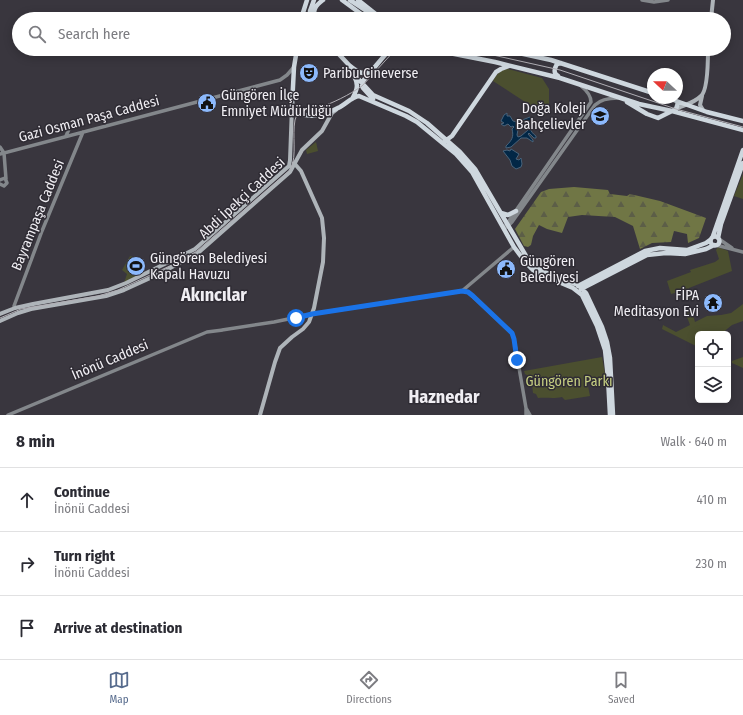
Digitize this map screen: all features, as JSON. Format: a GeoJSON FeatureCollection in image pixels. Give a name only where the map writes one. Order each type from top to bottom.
{"type":"FeatureCollection","features":[{"type":"Feature","properties":{"kind":"main road"},"geometry":{"type":"LineString","coordinates":[[303,12],[307,0]]}},
{"type":"Feature","properties":{"kind":"main road"},"geometry":{"type":"LineString","coordinates":[[307,12],[310,0]]}},
{"type":"Feature","properties":{"kind":"main road"},"geometry":{"type":"LineString","coordinates":[[310,12],[314,0]]}},
{"type":"Feature","properties":{"kind":"main road"},"geometry":{"type":"LineString","coordinates":[[313,12],[317,0]]}},
{"type":"Feature","properties":{"kind":"main road"},"geometry":{"type":"LineString","coordinates":[[314,8],[323,0]]}},
{"type":"Feature","properties":{"kind":"main road"},"geometry":{"type":"LineString","coordinates":[[342,0],[359,12]]}},
{"type":"Feature","properties":{"kind":"main road"},"geometry":{"type":"LineString","coordinates":[[350,0],[357,2],[372,12]]}},
{"type":"Feature","properties":{"kind":"main road"},"geometry":{"type":"LineString","coordinates":[[712,12],[713,0]]}},
{"type":"Feature","properties":{"kind":"main road"},"geometry":{"type":"LineString","coordinates":[[357,2],[370,12]]}},
{"type":"Feature","properties":{"kind":"main road"},"geometry":{"type":"LineString","coordinates":[[296,56],[292,106],[297,112],[305,115]]}},
{"type":"Feature","properties":{"kind":"main road"},"geometry":{"type":"LineString","coordinates":[[340,56],[373,96],[409,111],[426,123],[444,141],[472,172],[532,264],[551,276],[579,288],[586,293],[602,327],[607,342],[610,358],[611,405],[609,415]]}},
{"type":"Feature","properties":{"kind":"main road"},"geometry":{"type":"LineString","coordinates":[[362,84],[383,56]]}},
{"type":"Feature","properties":{"kind":"main road"},"geometry":{"type":"LineString","coordinates":[[463,56],[560,78],[639,104],[674,110],[742,130]]}},
{"type":"Feature","properties":{"kind":"main road"},"geometry":{"type":"LineString","coordinates":[[532,56],[576,67],[647,91]]}},
{"type":"Feature","properties":{"kind":"main road"},"geometry":{"type":"LineString","coordinates":[[707,56],[705,86],[700,103],[700,107],[707,112]]}},
{"type":"Feature","properties":{"kind":"main road"},"geometry":{"type":"LineString","coordinates":[[560,78],[556,75],[554,69],[557,64],[561,64]]}},
{"type":"Feature","properties":{"kind":"main road"},"geometry":{"type":"LineString","coordinates":[[444,141],[452,136],[496,72],[512,66]]}},
{"type":"Feature","properties":{"kind":"main road"},"geometry":{"type":"LineString","coordinates":[[349,67],[362,73],[367,73],[372,69]]}},
{"type":"Feature","properties":{"kind":"main road"},"geometry":{"type":"LineString","coordinates":[[349,67],[357,82],[357,89],[352,99]]}},
{"type":"Feature","properties":{"kind":"main road"},"geometry":{"type":"LineString","coordinates":[[362,84],[368,95],[384,107]]}},
{"type":"Feature","properties":{"kind":"main road"},"geometry":{"type":"LineString","coordinates":[[291,115],[319,115],[340,107],[359,96],[417,122],[453,146],[475,169],[500,212],[507,226],[514,247],[526,263],[533,270],[542,275],[579,288],[589,285],[647,255],[666,253],[685,254],[706,249],[719,243],[715,238]]}},
{"type":"Feature","properties":{"kind":"main road"},"geometry":{"type":"LineString","coordinates":[[621,98],[647,114],[654,117],[662,117],[702,96]]}},
{"type":"Feature","properties":{"kind":"main road"},"geometry":{"type":"LineString","coordinates":[[683,103],[707,112],[743,121]]}},
{"type":"Feature","properties":{"kind":"main road"},"geometry":{"type":"LineString","coordinates":[[674,110],[678,104]]}},
{"type":"Feature","properties":{"kind":"main road","name":"Abdi İpekçi Caddesi"},"geometry":{"type":"LineString","coordinates":[[0,314],[14,307],[112,288],[195,249],[287,169],[290,164],[292,106]]}},
{"type":"Feature","properties":{"kind":"main road","name":"Abdi İpekçi Caddesi"},"geometry":{"type":"LineString","coordinates":[[0,321],[32,308],[106,296],[118,292],[160,274],[198,253],[290,172],[302,150],[322,131],[332,113],[340,107]]}},
{"type":"Feature","properties":{"kind":"main road"},"geometry":{"type":"LineString","coordinates":[[452,136],[453,146]]}},
{"type":"Feature","properties":{"kind":"main road"},"geometry":{"type":"LineString","coordinates":[[579,288],[645,250],[660,248],[687,250],[715,238],[743,150]]}},
{"type":"Feature","properties":{"kind":"main road"},"geometry":{"type":"LineString","coordinates":[[715,245],[711,244],[721,224],[743,163]]}},
{"type":"Feature","properties":{"kind":"main road"},"geometry":{"type":"LineString","coordinates":[[260,415],[280,348],[303,329],[309,322],[314,308],[323,262],[324,238],[322,218],[303,175],[295,164],[290,164]]}},
{"type":"Feature","properties":{"kind":"main road"},"geometry":{"type":"LineString","coordinates":[[500,212],[508,215],[516,211]]}},
{"type":"Feature","properties":{"kind":"main road"},"geometry":{"type":"LineString","coordinates":[[586,293],[589,285]]}},
{"type":"Feature","properties":{"kind":"main road"},"geometry":{"type":"LineString","coordinates":[[579,288],[602,338],[608,370],[611,405],[614,415]]}},
{"type":"Feature","properties":{"kind":"street"},"geometry":{"type":"LineString","coordinates":[[642,0],[654,2],[668,0]]}},
{"type":"Feature","properties":{"kind":"street","name":"Gazi Osman Paşa Caddesi"},"geometry":{"type":"LineString","coordinates":[[2,153],[280,80],[287,76],[294,67]]}},
{"type":"Feature","properties":{"kind":"street"},"geometry":{"type":"LineString","coordinates":[[507,226],[591,102],[591,98],[586,90],[579,84]]}},
{"type":"Feature","properties":{"kind":"street"},"geometry":{"type":"LineString","coordinates":[[507,226],[595,105],[606,99],[621,98]]}},
{"type":"Feature","properties":{"kind":"street"},"geometry":{"type":"LineString","coordinates":[[66,136],[69,129]]}},
{"type":"Feature","properties":{"kind":"street","name":"Bayrampaşa Caddesi"},"geometry":{"type":"LineString","coordinates":[[14,307],[42,231],[83,132]]}},
{"type":"Feature","properties":{"kind":"street"},"geometry":{"type":"LineString","coordinates":[[0,148],[6,169],[2,180],[7,183],[2,185],[0,190]]}},
{"type":"Feature","properties":{"kind":"street"},"geometry":{"type":"LineString","coordinates":[[715,238],[733,249]]}},
{"type":"Feature","properties":{"kind":"street"},"geometry":{"type":"LineString","coordinates":[[715,245],[743,252]]}},
{"type":"Feature","properties":{"kind":"street"},"geometry":{"type":"LineString","coordinates":[[462,291],[514,247]]}},
{"type":"Feature","properties":{"kind":"street"},"geometry":{"type":"LineString","coordinates":[[462,291],[468,292],[473,296],[512,333],[526,415]]}},
{"type":"Feature","properties":{"kind":"street","name":"İnönü Caddesi"},"geometry":{"type":"LineString","coordinates":[[8,415],[207,332],[462,291]]}},
{"type":"Feature","properties":{"kind":"street"},"geometry":{"type":"LineString","coordinates":[[526,408],[530,415]]}},
{"type":"Feature","properties":{"kind":"green space"},"geometry":{"type":"Polygon","coordinates":[[[508,69],[542,78],[549,89],[549,110],[545,115],[493,81],[502,70],[508,69]]]}},
{"type":"Feature","properties":{"kind":"green space"},"geometry":{"type":"Polygon","coordinates":[[[316,142],[318,151],[307,154],[306,150],[316,142]]]}},
{"type":"Feature","properties":{"kind":"green space"},"geometry":{"type":"Polygon","coordinates":[[[743,174],[743,199],[734,196],[743,174]]]}},
{"type":"Feature","properties":{"kind":"green space"},"geometry":{"type":"Polygon","coordinates":[[[574,187],[608,190],[610,194],[627,196],[630,194],[660,201],[706,218],[699,238],[688,243],[687,234],[674,231],[671,242],[652,243],[640,249],[633,226],[615,217],[582,215],[568,217],[562,233],[539,225],[533,236],[531,245],[528,247],[524,246],[515,229],[541,192],[549,189],[574,187]]]}},
{"type":"Feature","properties":{"kind":"green space"},"geometry":{"type":"Polygon","coordinates":[[[718,247],[728,251],[732,271],[689,288],[690,299],[687,290],[671,294],[667,281],[691,272],[690,270],[715,262],[719,259],[716,250],[718,247]]]}},
{"type":"Feature","properties":{"kind":"green space"},"geometry":{"type":"Polygon","coordinates":[[[130,256],[134,257],[128,271],[135,271],[138,276],[124,283],[127,274],[122,270],[130,256]]]}},
{"type":"Feature","properties":{"kind":"green space"},"geometry":{"type":"Polygon","coordinates":[[[743,304],[743,321],[732,325],[725,331],[695,331],[695,346],[662,329],[663,325],[676,332],[690,325],[684,309],[690,306],[695,322],[707,316],[731,313],[743,304]]]}},
{"type":"Feature","properties":{"kind":"green space","name":"Güngören Parkı"},"geometry":{"type":"Polygon","coordinates":[[[602,357],[606,380],[587,381],[590,396],[565,400],[562,397],[538,398],[536,394],[533,393],[532,385],[527,383],[527,375],[524,371],[602,357]]]}},
{"type":"Feature","properties":{"kind":"green space"},"geometry":{"type":"Polygon","coordinates":[[[743,357],[743,368],[732,363],[732,361],[743,357]]]}},
{"type":"Feature","properties":{"kind":"water"},"geometry":{"type":"Polygon","coordinates":[[[507,113],[507,116],[510,116],[513,121],[517,122],[530,117],[530,128],[536,138],[529,133],[528,134],[533,142],[527,138],[521,138],[511,147],[506,148],[512,138],[512,129],[514,127],[511,127],[508,124],[504,126],[501,124],[504,123],[501,121],[507,113]],[[520,123],[517,135],[518,137],[528,130],[528,128],[520,123]]]}},
{"type":"Feature","properties":{"kind":"water"},"geometry":{"type":"Polygon","coordinates":[[[511,149],[519,154],[516,159],[519,160],[521,158],[521,167],[516,169],[512,166],[510,160],[503,151],[510,151],[511,149]]]}},
{"type":"Feature","properties":{"kind":"water","name":"Güngören Belediyesi Kapalı Havuzu"},"geometry":{"type":"Polygon","coordinates":[[[134,257],[143,261],[138,272],[135,271],[134,274],[128,271],[134,257]]]}},
{"type":"Feature","properties":{"kind":"tram line"},"geometry":{"type":"LineString","coordinates":[[0,318],[21,309],[98,296],[118,290],[174,264],[197,251],[291,169],[294,157],[294,126],[298,114],[302,111],[316,109],[329,104],[362,86],[390,56]]}},
{"type":"Feature","properties":{"kind":"tram line"},"geometry":{"type":"LineString","coordinates":[[497,56],[560,70],[676,109],[743,127]]}},
{"type":"Feature","properties":{"kind":"place","name":"Paribu Cineverse"},"geometry":{"type":"Point","coordinates":[309,73]}},
{"type":"Feature","properties":{"kind":"place","name":"Güngören İlçe Emniyet Müdürlüğü"},"geometry":{"type":"Point","coordinates":[207,103]}},
{"type":"Feature","properties":{"kind":"place","name":"Doğa Koleji Bahçelievler"},"geometry":{"type":"Point","coordinates":[600,116]}},
{"type":"Feature","properties":{"kind":"place","name":"Güngören Belediyesi Kapalı Havuzu"},"geometry":{"type":"Point","coordinates":[136,266]}},
{"type":"Feature","properties":{"kind":"place","name":"Güngören Belediyesi"},"geometry":{"type":"Point","coordinates":[506,269]}},
{"type":"Feature","properties":{"kind":"place","name":"FİPA Meditasyon Evi"},"geometry":{"type":"Point","coordinates":[713,303]}},
{"type":"Feature","properties":{"kind":"district","name":"Akıncılar"},"geometry":{"type":"Point","coordinates":[214,295]}},
{"type":"Feature","properties":{"kind":"district","name":"Haznedar"},"geometry":{"type":"Point","coordinates":[444,397]}},
{"type":"Feature","properties":{"kind":"route"},"geometry":{"type":"LineString","coordinates":[[296,318],[312,314],[428,296],[462,291],[468,292],[512,333],[517,360]]}}]}
